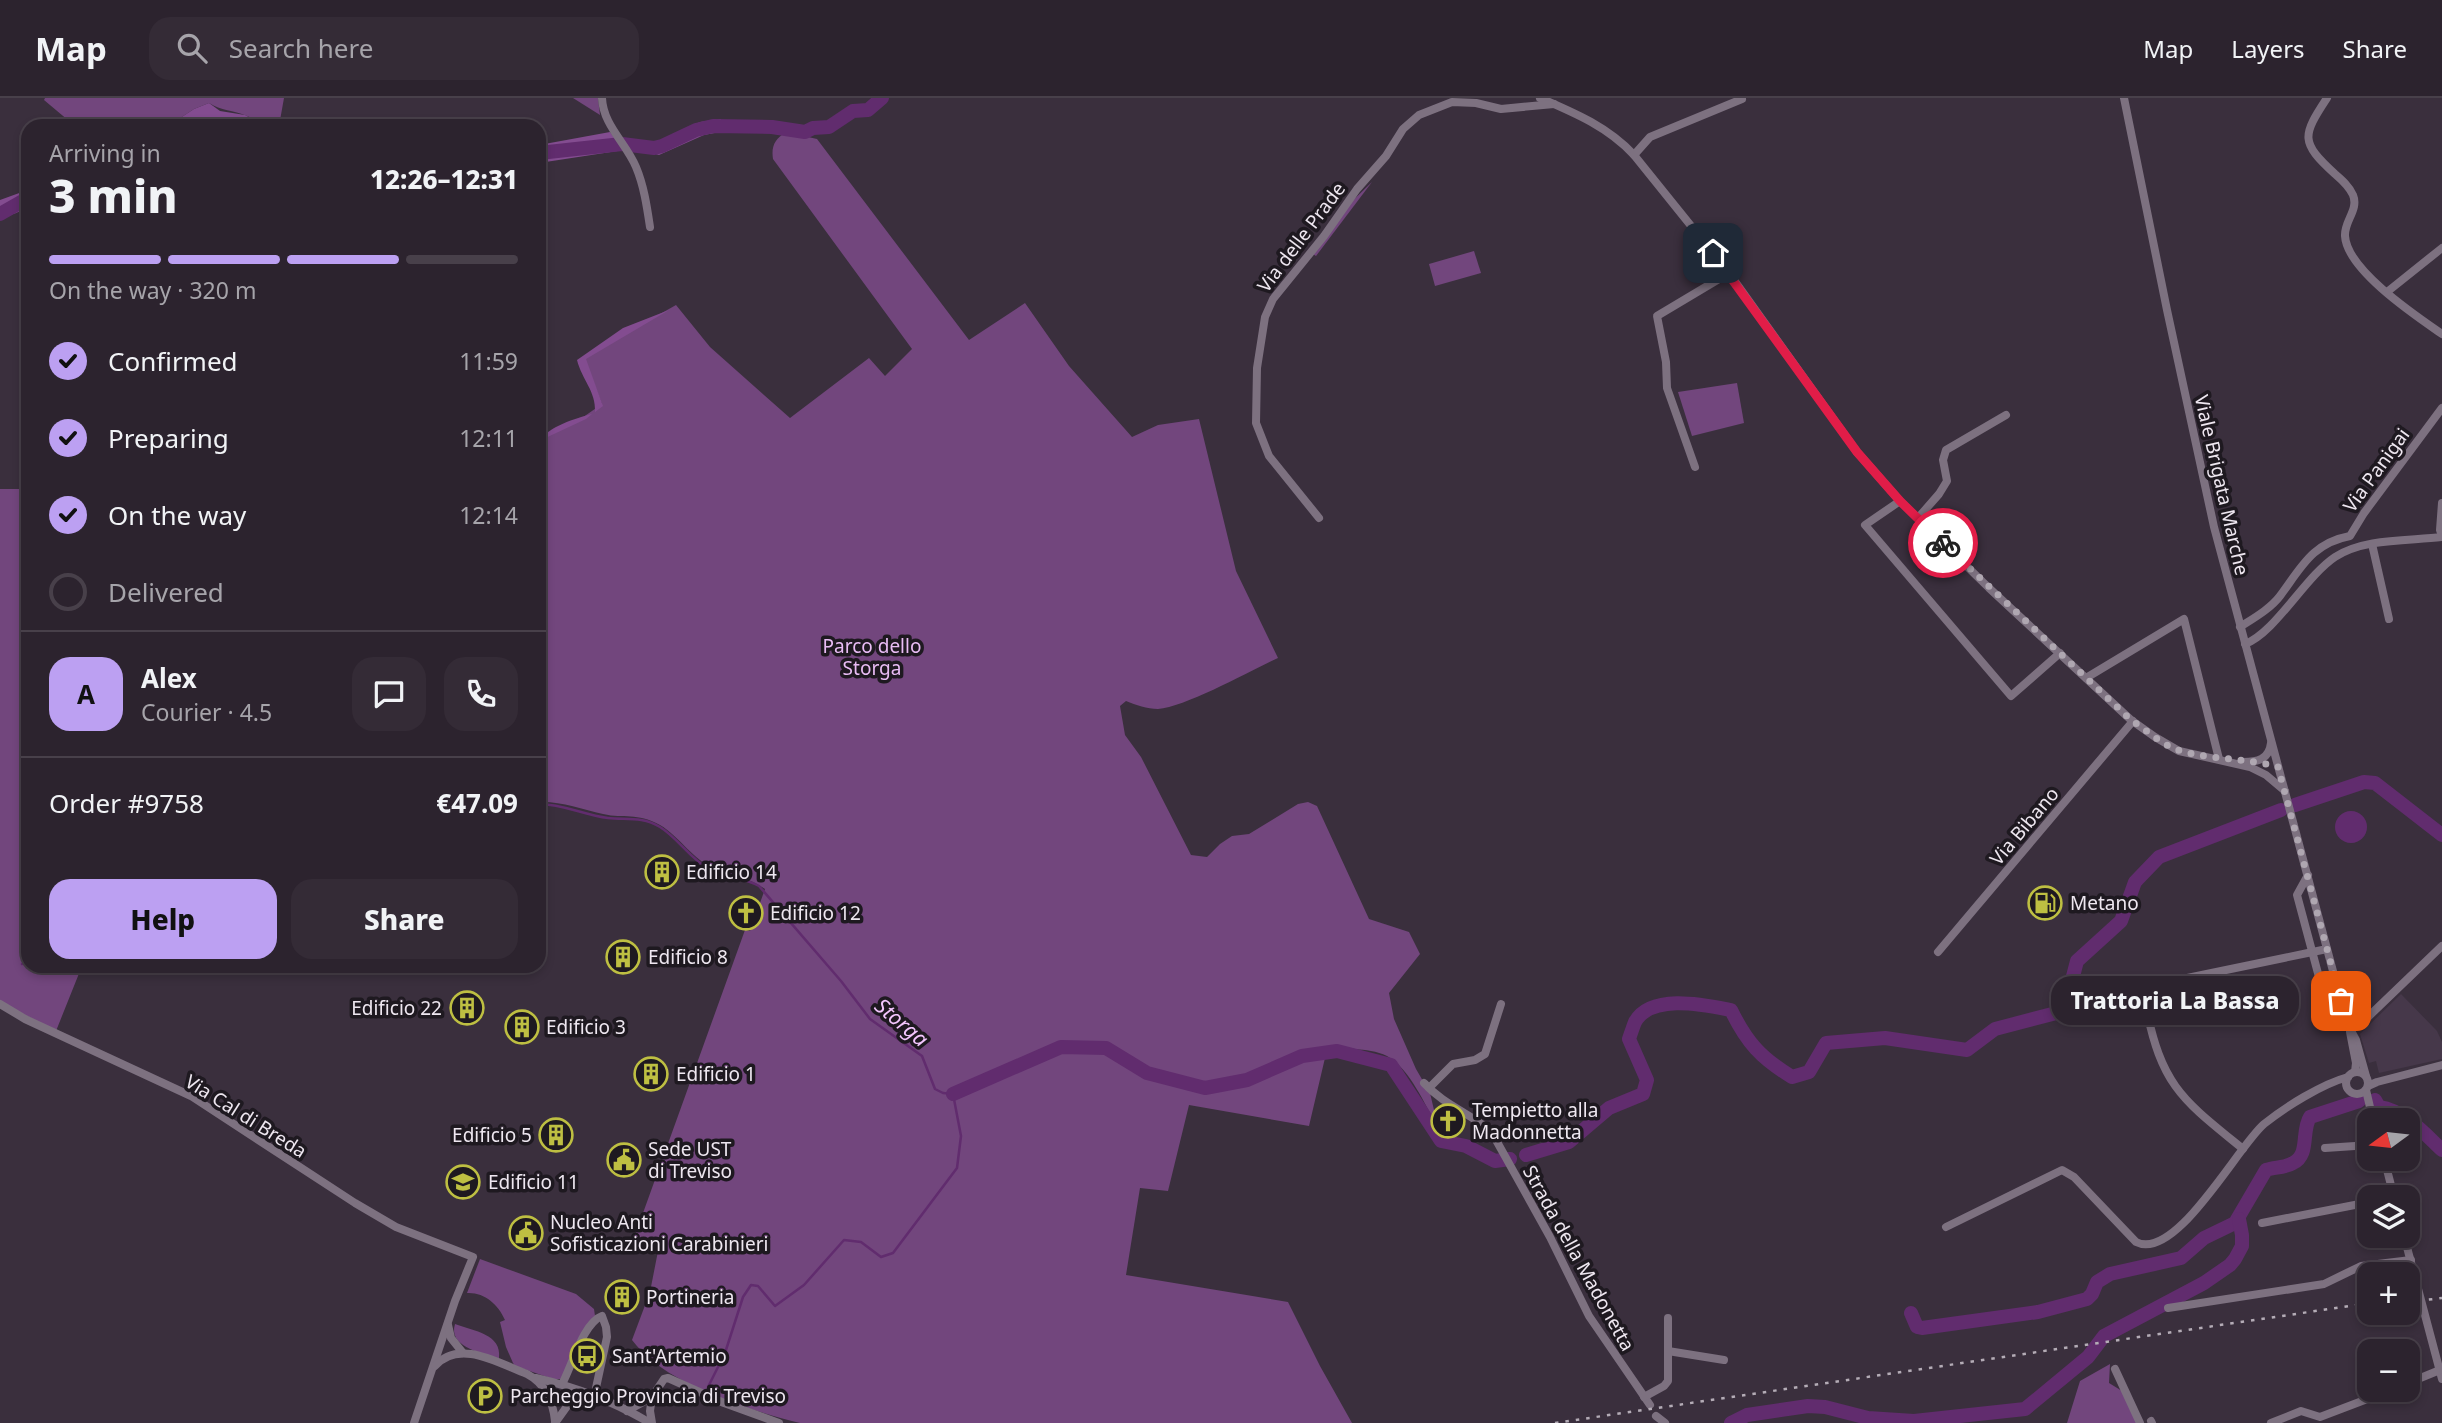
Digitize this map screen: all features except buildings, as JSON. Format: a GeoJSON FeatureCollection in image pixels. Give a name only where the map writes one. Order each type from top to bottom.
{"type":"FeatureCollection","features":[{"type":"Feature","properties":{"kind":"street"},"geometry":{"type":"LineString","coordinates":[[602,98],[605,116],[635,164],[650,227]]}},
{"type":"Feature","properties":{"kind":"street"},"geometry":{"type":"LineString","coordinates":[[1540,98],[1601,127],[1634,155],[1729,273],[1857,452],[1900,501],[2133,721],[2179,751],[2279,769]]}},
{"type":"Feature","properties":{"kind":"street","name":"Viale Brigata Marche"},"geometry":{"type":"LineString","coordinates":[[2124,98],[2199,457],[2240,627],[2348,1024],[2356,1063],[2349,1077]]}},
{"type":"Feature","properties":{"kind":"street"},"geometry":{"type":"LineString","coordinates":[[2327,98],[2309,127],[2309,145],[2352,193],[2355,206],[2346,228],[2347,244],[2365,271],[2387,292],[2412,314],[2442,334]]}},
{"type":"Feature","properties":{"kind":"street"},"geometry":{"type":"LineString","coordinates":[[1634,155],[1650,137],[1742,99]]}},
{"type":"Feature","properties":{"kind":"street","name":"Via delle Prade"},"geometry":{"type":"LineString","coordinates":[[1318,518],[1269,456],[1256,423],[1257,368],[1265,317],[1273,299],[1324,236],[1357,189],[1386,156],[1403,129],[1419,115],[1452,102],[1476,103],[1501,109],[1554,104]]}},
{"type":"Feature","properties":{"kind":"street"},"geometry":{"type":"LineString","coordinates":[[2387,292],[2442,248]]}},
{"type":"Feature","properties":{"kind":"street"},"geometry":{"type":"LineString","coordinates":[[1695,467],[1667,388],[1666,362],[1657,316],[1729,273]]}},
{"type":"Feature","properties":{"kind":"street","name":"Via Panigai"},"geometry":{"type":"LineString","coordinates":[[2240,627],[2265,611],[2279,597],[2311,553],[2350,536],[2371,503],[2442,408]]}},
{"type":"Feature","properties":{"kind":"street"},"geometry":{"type":"LineString","coordinates":[[1918,518],[1947,481],[1943,460],[1946,450],[2006,415]]}},
{"type":"Feature","properties":{"kind":"street"},"geometry":{"type":"LineString","coordinates":[[1900,501],[1865,525],[2011,696],[2060,653]]}},
{"type":"Feature","properties":{"kind":"street"},"geometry":{"type":"LineString","coordinates":[[2245,644],[2260,635],[2334,557],[2372,544],[2442,537],[2442,503]]}},
{"type":"Feature","properties":{"kind":"street"},"geometry":{"type":"LineString","coordinates":[[2350,536],[2351,549]]}},
{"type":"Feature","properties":{"kind":"street"},"geometry":{"type":"LineString","coordinates":[[2372,544],[2389,619]]}},
{"type":"Feature","properties":{"kind":"street"},"geometry":{"type":"LineString","coordinates":[[2086,678],[2184,620],[2219,758]]}},
{"type":"Feature","properties":{"kind":"street","name":"Via Bibano"},"geometry":{"type":"LineString","coordinates":[[1938,952],[2133,721]]}},
{"type":"Feature","properties":{"kind":"street"},"geometry":{"type":"LineString","coordinates":[[2251,762],[2263,759],[2271,741]]}},
{"type":"Feature","properties":{"kind":"street"},"geometry":{"type":"LineString","coordinates":[[2233,761],[2266,775],[2285,791]]}},
{"type":"Feature","properties":{"kind":"street"},"geometry":{"type":"LineString","coordinates":[[2266,775],[2279,769]]}},
{"type":"Feature","properties":{"kind":"street","name":"Viale Brigata Marche"},"geometry":{"type":"LineString","coordinates":[[2308,875],[2297,895],[2312,952],[2327,1007],[2348,1024],[2356,1040],[2370,1108]]}},
{"type":"Feature","properties":{"kind":"street"},"geometry":{"type":"LineString","coordinates":[[2348,1024],[2368,1017],[2442,946]]}},
{"type":"Feature","properties":{"kind":"street"},"geometry":{"type":"LineString","coordinates":[[2243,1149],[2191,1106],[2175,1087],[2154,1046],[2146,1007],[2152,990],[2168,982],[2328,949]]}},
{"type":"Feature","properties":{"kind":"street","name":"Via Cal di Breda"},"geometry":{"type":"LineString","coordinates":[[0,1004],[25,1019],[191,1096],[396,1227],[473,1257],[448,1324]]}},
{"type":"Feature","properties":{"kind":"street","name":"Strada della Madonetta"},"geometry":{"type":"LineString","coordinates":[[1501,1004],[1485,1054],[1475,1060],[1453,1064],[1427,1085],[1436,1096],[1491,1131],[1550,1237],[1589,1316],[1620,1365],[1650,1405]]}},
{"type":"Feature","properties":{"kind":"street"},"geometry":{"type":"LineString","coordinates":[[2104,1016],[2146,1007]]}},
{"type":"Feature","properties":{"kind":"street"},"geometry":{"type":"LineString","coordinates":[[2349,1077],[2350,1093],[2365,1085],[2442,1065]]}},
{"type":"Feature","properties":{"kind":"street"},"geometry":{"type":"LineString","coordinates":[[1946,1227],[2057,1171],[2064,1170],[2074,1177],[2136,1242],[2147,1244],[2171,1235],[2182,1226],[2263,1125],[2332,1082],[2349,1077]]}},
{"type":"Feature","properties":{"kind":"street"},"geometry":{"type":"LineString","coordinates":[[2349,1077],[2365,1085]]}},
{"type":"Feature","properties":{"kind":"street"},"geometry":{"type":"LineString","coordinates":[[2325,1148],[2357,1146]]}},
{"type":"Feature","properties":{"kind":"street"},"geometry":{"type":"LineString","coordinates":[[2262,1223],[2357,1205]]}},
{"type":"Feature","properties":{"kind":"street"},"geometry":{"type":"LineString","coordinates":[[2408,1248],[2441,1375],[2420,1380]]}},
{"type":"Feature","properties":{"kind":"street"},"geometry":{"type":"LineString","coordinates":[[2168,1308],[2176,1309],[2324,1284],[2361,1266],[2411,1260]]}},
{"type":"Feature","properties":{"kind":"street"},"geometry":{"type":"LineString","coordinates":[[562,1384],[586,1329],[596,1318],[602,1316],[607,1337],[594,1397]]}},
{"type":"Feature","properties":{"kind":"street","name":"Strada della Madonetta"},"geometry":{"type":"LineString","coordinates":[[1644,1397],[1668,1381],[1668,1318]]}},
{"type":"Feature","properties":{"kind":"street"},"geometry":{"type":"LineString","coordinates":[[448,1324],[451,1338],[463,1353]]}},
{"type":"Feature","properties":{"kind":"street"},"geometry":{"type":"LineString","coordinates":[[414,1423],[448,1324]]}},
{"type":"Feature","properties":{"kind":"street"},"geometry":{"type":"LineString","coordinates":[[1668,1351],[1724,1360]]}},
{"type":"Feature","properties":{"kind":"street"},"geometry":{"type":"LineString","coordinates":[[433,1368],[446,1356],[463,1353],[562,1384],[651,1423],[652,1397]]}},
{"type":"Feature","properties":{"kind":"street"},"geometry":{"type":"LineString","coordinates":[[2115,1369],[2140,1423]]}},
{"type":"Feature","properties":{"kind":"street"},"geometry":{"type":"LineString","coordinates":[[536,1378],[550,1397],[555,1422]]}},
{"type":"Feature","properties":{"kind":"street"},"geometry":{"type":"LineString","coordinates":[[627,1411],[652,1397],[664,1379],[668,1378],[724,1403],[779,1423]]}},
{"type":"Feature","properties":{"kind":"street"},"geometry":{"type":"LineString","coordinates":[[555,1422],[573,1398],[581,1392]]}},
{"type":"Feature","properties":{"kind":"street"},"geometry":{"type":"LineString","coordinates":[[2270,1423],[2301,1411],[2320,1418],[2361,1402]]}},
{"type":"Feature","properties":{"kind":"shaded area"},"geometry":{"type":"Polygon","coordinates":[[[209,103],[220,111],[245,115],[252,119],[179,119],[209,103]]]}},
{"type":"Feature","properties":{"kind":"shaded area"},"geometry":{"type":"Polygon","coordinates":[[[721,119],[720,132],[704,135],[659,155],[626,146],[625,141],[657,142],[700,122],[721,119]]]}},
{"type":"Feature","properties":{"kind":"shaded area"},"geometry":{"type":"Polygon","coordinates":[[[610,132],[624,150],[546,162],[546,144],[610,132]]]}},
{"type":"Feature","properties":{"kind":"shaded area"},"geometry":{"type":"Polygon","coordinates":[[[21,192],[21,211],[0,220],[0,200],[21,192]]]}},
{"type":"Feature","properties":{"kind":"shaded area"},"geometry":{"type":"Polygon","coordinates":[[[669,310],[586,359],[603,406],[595,412],[591,392],[577,360],[623,328],[669,310]]]}},
{"type":"Feature","properties":{"kind":"shaded area"},"geometry":{"type":"Polygon","coordinates":[[[592,414],[546,438],[546,434],[556,427],[592,414]]]}},
{"type":"Feature","properties":{"kind":"shaded area"},"geometry":{"type":"Polygon","coordinates":[[[2351,811],[2362,816],[2367,827],[2362,838],[2351,843],[2340,838],[2335,827],[2340,816],[2351,811]]]}},
{"type":"Feature","properties":{"kind":"shaded area"},"geometry":{"type":"Polygon","coordinates":[[[2401,994],[2437,1031],[2442,1042],[2442,1059],[2379,1073],[2376,1061],[2369,1063],[2360,1034],[2401,994]]]}},
{"type":"Feature","properties":{"kind":"green space"},"geometry":{"type":"Polygon","coordinates":[[[284,98],[280,119],[254,119],[209,103],[179,119],[67,119],[44,100],[284,98]]]}},
{"type":"Feature","properties":{"kind":"green space"},"geometry":{"type":"Polygon","coordinates":[[[573,98],[598,98],[600,115],[573,98]]]}},
{"type":"Feature","properties":{"kind":"green space","name":"Parco dello Storga"},"geometry":{"type":"Polygon","coordinates":[[[786,132],[817,139],[969,340],[1025,303],[1069,366],[1132,437],[1158,425],[1199,419],[1236,571],[1278,658],[1170,707],[1150,708],[1126,701],[1120,706],[1125,735],[1141,757],[1191,855],[1207,857],[1232,836],[1249,834],[1298,804],[1308,802],[1317,806],[1369,919],[1409,932],[1420,954],[1389,993],[1394,1019],[1430,1093],[1438,1127],[1410,1079],[1396,1062],[1379,1053],[1342,1047],[1306,1050],[1309,1060],[1325,1058],[1309,1126],[1189,1105],[1168,1191],[1140,1188],[1126,1275],[1288,1302],[1352,1423],[800,1423],[742,1406],[684,1381],[648,1358],[632,1340],[650,1292],[659,1246],[634,1238],[745,930],[750,931],[765,889],[707,865],[667,830],[652,821],[546,802],[546,436],[579,420],[602,404],[584,357],[676,305],[710,347],[790,418],[869,358],[885,376],[912,349],[773,159],[773,150],[779,137],[786,132]]]}},
{"type":"Feature","properties":{"kind":"green space"},"geometry":{"type":"Polygon","coordinates":[[[1372,182],[1316,256],[1313,254],[1342,211],[1372,182]]]}},
{"type":"Feature","properties":{"kind":"green space"},"geometry":{"type":"Polygon","coordinates":[[[1474,251],[1481,273],[1435,286],[1429,264],[1474,251]]]}},
{"type":"Feature","properties":{"kind":"green space"},"geometry":{"type":"Polygon","coordinates":[[[1737,383],[1744,423],[1692,436],[1678,392],[1737,383]]]}},
{"type":"Feature","properties":{"kind":"green space"},"geometry":{"type":"Polygon","coordinates":[[[0,489],[21,489],[21,973],[79,973],[56,1031],[0,1002],[0,489]]]}},
{"type":"Feature","properties":{"kind":"green space"},"geometry":{"type":"Polygon","coordinates":[[[2134,981],[2138,1001],[2096,1010],[2092,990],[2134,981]]]}},
{"type":"Feature","properties":{"kind":"green space"},"geometry":{"type":"Polygon","coordinates":[[[480,1259],[576,1294],[594,1309],[595,1316],[562,1379],[553,1379],[515,1366],[506,1347],[500,1322],[505,1320],[502,1314],[485,1297],[467,1293],[480,1259]]]}},
{"type":"Feature","properties":{"kind":"green space"},"geometry":{"type":"Polygon","coordinates":[[[455,1324],[491,1339],[499,1350],[499,1358],[460,1343],[454,1332],[455,1324]]]}},
{"type":"Feature","properties":{"kind":"green space"},"geometry":{"type":"Polygon","coordinates":[[[2110,1364],[2109,1383],[2122,1391],[2137,1423],[2067,1423],[2080,1381],[2110,1364]]]}},
{"type":"Feature","properties":{"kind":"waterway"},"geometry":{"type":"LineString","coordinates":[[546,152],[622,144],[654,148],[696,130],[713,126],[772,127],[805,132],[813,128],[829,127],[853,111],[868,110],[882,98]]}},
{"type":"Feature","properties":{"kind":"waterway"},"geometry":{"type":"LineString","coordinates":[[0,214],[21,202]]}},
{"type":"Feature","properties":{"kind":"waterway"},"geometry":{"type":"LineString","coordinates":[[2295,805],[2364,782],[2375,783],[2442,835]]}},
{"type":"Feature","properties":{"kind":"waterway","name":"Storga"},"geometry":{"type":"LineString","coordinates":[[546,805],[599,817],[640,820],[653,824],[709,869],[759,886],[870,1019],[922,1056],[935,1089],[953,1094],[961,1136],[957,1168],[893,1253],[881,1257],[861,1242],[844,1240],[804,1285],[775,1306],[758,1286],[751,1285],[743,1297],[725,1353],[708,1387]]}},
{"type":"Feature","properties":{"kind":"waterway"},"geometry":{"type":"LineString","coordinates":[[1526,1155],[1569,1142],[1609,1108],[1643,1094],[1647,1080],[1629,1039],[1635,1022],[1653,1007],[1679,1003],[1731,1010],[1756,1049],[1792,1077],[1809,1072],[1826,1043],[1885,1038],[1967,1050],[1995,1029],[2064,1011],[2077,961],[2121,921],[2135,882],[2159,857],[2281,810]]}},
{"type":"Feature","properties":{"kind":"waterway"},"geometry":{"type":"LineString","coordinates":[[953,1094],[1061,1047],[1106,1048],[1147,1073],[1205,1088],[1247,1080],[1302,1056],[1337,1051],[1391,1065],[1441,1141],[1466,1146],[1495,1161],[1510,1159]]}},
{"type":"Feature","properties":{"kind":"waterway"},"geometry":{"type":"LineString","coordinates":[[2375,1100],[2379,1107],[2397,1113],[2413,1123],[2442,1150]]}},
{"type":"Feature","properties":{"kind":"waterway"},"geometry":{"type":"LineString","coordinates":[[1911,1313],[1917,1327],[1922,1328],[2038,1312],[2087,1299],[2097,1282],[2110,1274],[2181,1258],[2204,1238],[2235,1223],[2266,1170],[2287,1166],[2298,1159],[2302,1154],[2310,1117],[2359,1101]]}},
{"type":"Feature","properties":{"kind":"waterway"},"geometry":{"type":"LineString","coordinates":[[1731,1423],[1747,1415],[1808,1406],[1825,1407],[1868,1418],[1914,1421],[2025,1409],[2088,1357],[2104,1336],[2204,1283],[2230,1265],[2242,1246],[2239,1219]]}},
{"type":"Feature","properties":{"kind":"railway"},"geometry":{"type":"LineString","coordinates":[[2420,1301],[2442,1298]]}},
{"type":"Feature","properties":{"kind":"railway"},"geometry":{"type":"LineString","coordinates":[[1555,1423],[2357,1305]]}},
{"type":"Feature","properties":{"kind":"way so far"},"geometry":{"type":"LineString","coordinates":[[1943,543],[2131,720],[2155,737],[2179,751],[2278,767],[2341,1001]]}},
{"type":"Feature","properties":{"kind":"place","name":"Edificio 14"},"geometry":{"type":"Point","coordinates":[662,872]}},
{"type":"Feature","properties":{"kind":"place","name":"Metano"},"geometry":{"type":"Point","coordinates":[2045,903]}},
{"type":"Feature","properties":{"kind":"place","name":"Edificio 12"},"geometry":{"type":"Point","coordinates":[746,913]}},
{"type":"Feature","properties":{"kind":"place","name":"Edificio 8"},"geometry":{"type":"Point","coordinates":[623,957]}},
{"type":"Feature","properties":{"kind":"place","name":"Trattoria La Bassa"},"geometry":{"type":"Point","coordinates":[2341,1001]}},
{"type":"Feature","properties":{"kind":"place","name":"Edificio 22"},"geometry":{"type":"Point","coordinates":[467,1008]}},
{"type":"Feature","properties":{"kind":"place","name":"Edificio 3"},"geometry":{"type":"Point","coordinates":[522,1027]}},
{"type":"Feature","properties":{"kind":"place","name":"Edificio 1"},"geometry":{"type":"Point","coordinates":[651,1074]}},
{"type":"Feature","properties":{"kind":"place","name":"Tempietto alla Madonnetta"},"geometry":{"type":"Point","coordinates":[1448,1121]}},
{"type":"Feature","properties":{"kind":"place","name":"Edificio 5"},"geometry":{"type":"Point","coordinates":[556,1135]}},
{"type":"Feature","properties":{"kind":"place","name":"Sede UST di Treviso"},"geometry":{"type":"Point","coordinates":[624,1160]}},
{"type":"Feature","properties":{"kind":"place","name":"Edificio 11"},"geometry":{"type":"Point","coordinates":[463,1182]}},
{"type":"Feature","properties":{"kind":"place","name":"Nucleo Anti Sofisticazioni Carabinieri"},"geometry":{"type":"Point","coordinates":[526,1233]}},
{"type":"Feature","properties":{"kind":"place","name":"Portineria"},"geometry":{"type":"Point","coordinates":[622,1297]}},
{"type":"Feature","properties":{"kind":"place","name":"Sant'Artemio"},"geometry":{"type":"Point","coordinates":[587,1356]}},
{"type":"Feature","properties":{"kind":"place","name":"Parcheggio Provincia di Treviso"},"geometry":{"type":"Point","coordinates":[485,1396]}},
{"type":"Feature","properties":{"kind":"route"},"geometry":{"type":"LineString","coordinates":[[1713,253],[1857,452],[1900,501],[1943,543]]}}]}
